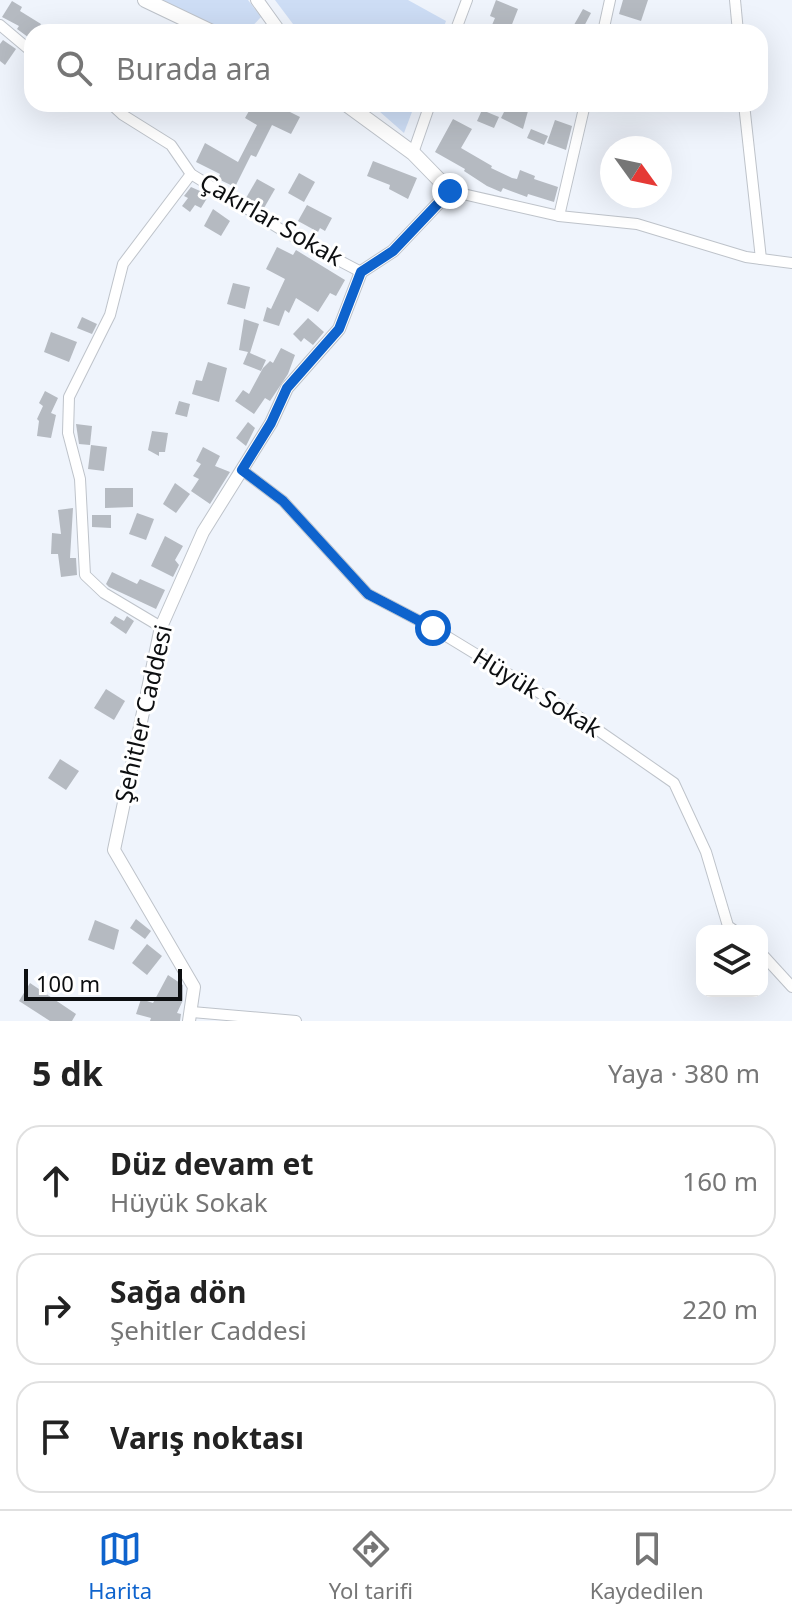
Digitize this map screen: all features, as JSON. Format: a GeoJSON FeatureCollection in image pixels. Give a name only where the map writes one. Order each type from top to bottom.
{"type":"FeatureCollection","features":[{"type":"Feature","properties":{"kind":"main road"},"geometry":{"type":"LineString","coordinates":[[145,0],[195,24]]}},
{"type":"Feature","properties":{"kind":"main road"},"geometry":{"type":"LineString","coordinates":[[357,112],[413,153],[450,191]]}},
{"type":"Feature","properties":{"kind":"street"},"geometry":{"type":"LineString","coordinates":[[257,0],[274,24]]}},
{"type":"Feature","properties":{"kind":"street"},"geometry":{"type":"LineString","coordinates":[[458,24],[467,0]]}},
{"type":"Feature","properties":{"kind":"street"},"geometry":{"type":"LineString","coordinates":[[605,24],[610,0]]}},
{"type":"Feature","properties":{"kind":"street"},"geometry":{"type":"LineString","coordinates":[[735,0],[737,24]]}},
{"type":"Feature","properties":{"kind":"street"},"geometry":{"type":"LineString","coordinates":[[0,25],[24,45]]}},
{"type":"Feature","properties":{"kind":"street","name":"Çakırlar Sokak"},"geometry":{"type":"LineString","coordinates":[[120,112],[171,145],[191,174],[285,232],[361,272]]}},
{"type":"Feature","properties":{"kind":"street"},"geometry":{"type":"LineString","coordinates":[[413,153],[427,112]]}},
{"type":"Feature","properties":{"kind":"street"},"geometry":{"type":"LineString","coordinates":[[559,216],[583,112]]}},
{"type":"Feature","properties":{"kind":"street"},"geometry":{"type":"LineString","coordinates":[[745,112],[761,259]]}},
{"type":"Feature","properties":{"kind":"street"},"geometry":{"type":"LineString","coordinates":[[161,627],[95,587],[85,575],[82,493],[69,444],[68,408],[72,389],[110,315],[123,264],[191,174]]}},
{"type":"Feature","properties":{"kind":"street"},"geometry":{"type":"LineString","coordinates":[[361,272],[393,251],[450,191],[559,216],[637,224],[746,257],[792,263]]}},
{"type":"Feature","properties":{"kind":"street","name":"Şehitler Caddesi"},"geometry":{"type":"LineString","coordinates":[[191,1016],[194,987],[114,850],[161,627],[203,532],[271,423],[287,388],[339,329],[361,272]]}},
{"type":"Feature","properties":{"kind":"street","name":"Hüyük Sokak"},"geometry":{"type":"LineString","coordinates":[[242,470],[283,501],[368,594],[433,628],[565,708],[674,783],[706,852],[728,925]]}},
{"type":"Feature","properties":{"kind":"street"},"geometry":{"type":"LineString","coordinates":[[768,961],[792,987]]}},
{"type":"Feature","properties":{"kind":"street"},"geometry":{"type":"LineString","coordinates":[[191,1016],[296,1021]]}},
{"type":"Feature","properties":{"kind":"shaded area"},"geometry":{"type":"Polygon","coordinates":[[[159,0],[248,0],[261,17],[254,24],[209,24],[159,0]]]}},
{"type":"Feature","properties":{"kind":"shaded area"},"geometry":{"type":"Polygon","coordinates":[[[275,0],[408,0],[446,21],[445,24],[293,24],[275,0]]]}},
{"type":"Feature","properties":{"kind":"shaded area"},"geometry":{"type":"Polygon","coordinates":[[[380,112],[412,112],[404,133],[380,112]]]}},
{"type":"Feature","properties":{"kind":"building"},"geometry":{"type":"Polygon","coordinates":[[[496,0],[518,9],[512,24],[492,24],[495,18],[490,16],[496,0]]]}},
{"type":"Feature","properties":{"kind":"building"},"geometry":{"type":"Polygon","coordinates":[[[623,0],[648,0],[641,21],[619,14],[623,0]]]}},
{"type":"Feature","properties":{"kind":"building"},"geometry":{"type":"Polygon","coordinates":[[[12,1],[22,7],[20,11],[41,24],[24,24],[24,34],[17,29],[19,26],[2,17],[12,1]]]}},
{"type":"Feature","properties":{"kind":"building"},"geometry":{"type":"Polygon","coordinates":[[[583,9],[591,13],[585,24],[575,24],[583,9]]]}},
{"type":"Feature","properties":{"kind":"building"},"geometry":{"type":"Polygon","coordinates":[[[3,40],[16,49],[5,65],[0,61],[0,44],[3,40]]]}},
{"type":"Feature","properties":{"kind":"building"},"geometry":{"type":"Polygon","coordinates":[[[248,112],[290,112],[300,117],[291,134],[272,125],[256,157],[251,155],[235,187],[218,179],[220,174],[196,162],[205,143],[238,162],[257,125],[245,118],[248,112]]]}},
{"type":"Feature","properties":{"kind":"building"},"geometry":{"type":"Polygon","coordinates":[[[481,112],[499,117],[494,128],[477,121],[481,112]]]}},
{"type":"Feature","properties":{"kind":"building"},"geometry":{"type":"Polygon","coordinates":[[[504,112],[528,112],[523,129],[501,118],[504,112]]]}},
{"type":"Feature","properties":{"kind":"building"},"geometry":{"type":"Polygon","coordinates":[[[453,119],[472,129],[461,148],[512,178],[517,179],[520,170],[535,176],[534,179],[558,187],[554,202],[503,188],[501,192],[435,152],[453,119]]]}},
{"type":"Feature","properties":{"kind":"building"},"geometry":{"type":"Polygon","coordinates":[[[555,120],[572,126],[566,150],[547,143],[555,120]]]}},
{"type":"Feature","properties":{"kind":"building"},"geometry":{"type":"Polygon","coordinates":[[[531,129],[548,136],[544,145],[527,138],[531,129]]]}},
{"type":"Feature","properties":{"kind":"building"},"geometry":{"type":"Polygon","coordinates":[[[373,161],[417,178],[408,199],[389,189],[390,185],[367,176],[373,161]]]}},
{"type":"Feature","properties":{"kind":"building"},"geometry":{"type":"Polygon","coordinates":[[[299,173],[315,182],[304,202],[288,193],[299,173]]]}},
{"type":"Feature","properties":{"kind":"building"},"geometry":{"type":"Polygon","coordinates":[[[257,179],[275,189],[264,208],[246,198],[257,179]]]}},
{"type":"Feature","properties":{"kind":"building"},"geometry":{"type":"Polygon","coordinates":[[[191,187],[209,195],[201,208],[195,205],[190,212],[182,206],[188,198],[184,196],[191,187]]]}},
{"type":"Feature","properties":{"kind":"building"},"geometry":{"type":"Polygon","coordinates":[[[307,205],[332,218],[325,231],[320,228],[318,232],[298,221],[307,205]]]}},
{"type":"Feature","properties":{"kind":"building"},"geometry":{"type":"Polygon","coordinates":[[[213,209],[230,221],[221,236],[204,226],[213,209]]]}},
{"type":"Feature","properties":{"kind":"building"},"geometry":{"type":"Polygon","coordinates":[[[277,247],[293,255],[296,250],[345,280],[336,296],[330,293],[318,312],[296,298],[289,313],[285,310],[279,326],[263,321],[267,307],[271,309],[285,279],[266,269],[277,247]]]}},
{"type":"Feature","properties":{"kind":"building"},"geometry":{"type":"Polygon","coordinates":[[[233,283],[250,287],[245,309],[227,304],[233,283]]]}},
{"type":"Feature","properties":{"kind":"building"},"geometry":{"type":"Polygon","coordinates":[[[82,317],[97,324],[92,334],[77,328],[82,317]]]}},
{"type":"Feature","properties":{"kind":"building"},"geometry":{"type":"Polygon","coordinates":[[[308,318],[324,332],[313,345],[304,338],[301,342],[293,334],[308,318]]]}},
{"type":"Feature","properties":{"kind":"building"},"geometry":{"type":"Polygon","coordinates":[[[244,319],[259,324],[250,353],[266,360],[261,371],[243,364],[248,352],[239,350],[244,319]]]}},
{"type":"Feature","properties":{"kind":"building"},"geometry":{"type":"Polygon","coordinates":[[[51,332],[77,342],[69,362],[44,352],[51,332]]]}},
{"type":"Feature","properties":{"kind":"building"},"geometry":{"type":"Polygon","coordinates":[[[281,348],[295,355],[288,374],[270,401],[265,398],[254,414],[235,401],[243,390],[249,394],[263,368],[270,361],[273,363],[281,348]]]}},
{"type":"Feature","properties":{"kind":"building"},"geometry":{"type":"Polygon","coordinates":[[[208,362],[227,368],[219,402],[192,394],[196,380],[202,381],[208,362]]]}},
{"type":"Feature","properties":{"kind":"building"},"geometry":{"type":"Polygon","coordinates":[[[45,391],[58,398],[51,413],[56,415],[51,438],[37,436],[37,419],[43,406],[39,403],[45,391]]]}},
{"type":"Feature","properties":{"kind":"building"},"geometry":{"type":"Polygon","coordinates":[[[179,401],[190,404],[187,417],[175,414],[179,401]]]}},
{"type":"Feature","properties":{"kind":"building"},"geometry":{"type":"Polygon","coordinates":[[[248,422],[255,428],[246,446],[236,438],[248,422]]]}},
{"type":"Feature","properties":{"kind":"building"},"geometry":{"type":"Polygon","coordinates":[[[76,424],[92,426],[90,445],[79,444],[76,424]]]}},
{"type":"Feature","properties":{"kind":"building"},"geometry":{"type":"Polygon","coordinates":[[[152,431],[168,433],[165,452],[159,452],[159,456],[148,450],[152,431]]]}},
{"type":"Feature","properties":{"kind":"building"},"geometry":{"type":"Polygon","coordinates":[[[91,445],[107,447],[104,471],[88,469],[91,445]]]}},
{"type":"Feature","properties":{"kind":"building"},"geometry":{"type":"Polygon","coordinates":[[[203,447],[220,456],[215,466],[230,472],[210,504],[191,491],[199,479],[193,476],[201,464],[196,461],[203,447]]]}},
{"type":"Feature","properties":{"kind":"building"},"geometry":{"type":"Polygon","coordinates":[[[175,483],[190,494],[176,513],[163,504],[175,483]]]}},
{"type":"Feature","properties":{"kind":"building"},"geometry":{"type":"Polygon","coordinates":[[[105,488],[133,488],[133,507],[105,508],[105,488]]]}},
{"type":"Feature","properties":{"kind":"building"},"geometry":{"type":"Polygon","coordinates":[[[73,508],[70,558],[76,558],[77,575],[61,577],[58,554],[51,554],[52,533],[61,534],[58,510],[73,508]]]}},
{"type":"Feature","properties":{"kind":"building"},"geometry":{"type":"Polygon","coordinates":[[[137,513],[154,519],[146,540],[129,534],[137,513]]]}},
{"type":"Feature","properties":{"kind":"building"},"geometry":{"type":"Polygon","coordinates":[[[92,515],[111,515],[111,528],[92,527],[92,515]]]}},
{"type":"Feature","properties":{"kind":"building"},"geometry":{"type":"Polygon","coordinates":[[[165,536],[183,546],[175,560],[179,565],[173,577],[151,566],[165,536]]]}},
{"type":"Feature","properties":{"kind":"building"},"geometry":{"type":"Polygon","coordinates":[[[112,572],[137,584],[140,579],[165,590],[156,609],[109,587],[106,584],[112,572]]]}},
{"type":"Feature","properties":{"kind":"building"},"geometry":{"type":"Polygon","coordinates":[[[115,616],[124,621],[127,616],[134,621],[126,634],[110,623],[115,616]]]}},
{"type":"Feature","properties":{"kind":"building"},"geometry":{"type":"Polygon","coordinates":[[[106,689],[125,701],[114,720],[94,708],[106,689]]]}},
{"type":"Feature","properties":{"kind":"building"},"geometry":{"type":"Polygon","coordinates":[[[60,759],[79,771],[66,790],[48,778],[60,759]]]}},
{"type":"Feature","properties":{"kind":"building"},"geometry":{"type":"Polygon","coordinates":[[[136,919],[151,931],[145,939],[130,928],[136,919]]]}},
{"type":"Feature","properties":{"kind":"building"},"geometry":{"type":"Polygon","coordinates":[[[95,920],[119,930],[114,950],[88,940],[95,920]]]}},
{"type":"Feature","properties":{"kind":"building"},"geometry":{"type":"Polygon","coordinates":[[[147,944],[162,956],[147,975],[132,963],[147,944]]]}},
{"type":"Feature","properties":{"kind":"building"},"geometry":{"type":"Polygon","coordinates":[[[168,975],[183,985],[183,1000],[177,1013],[181,1014],[180,1021],[150,1021],[151,1018],[136,1014],[141,999],[153,1003],[168,975]]]}},
{"type":"Feature","properties":{"kind":"building"},"geometry":{"type":"Polygon","coordinates":[[[30,983],[76,1014],[72,1021],[50,1021],[19,1001],[30,983]]]}},
{"type":"Feature","properties":{"kind":"route"},"geometry":{"type":"LineString","coordinates":[[433,628],[368,594],[283,501],[242,470],[271,423],[287,388],[339,329],[361,272],[393,251],[450,191]]}}]}
